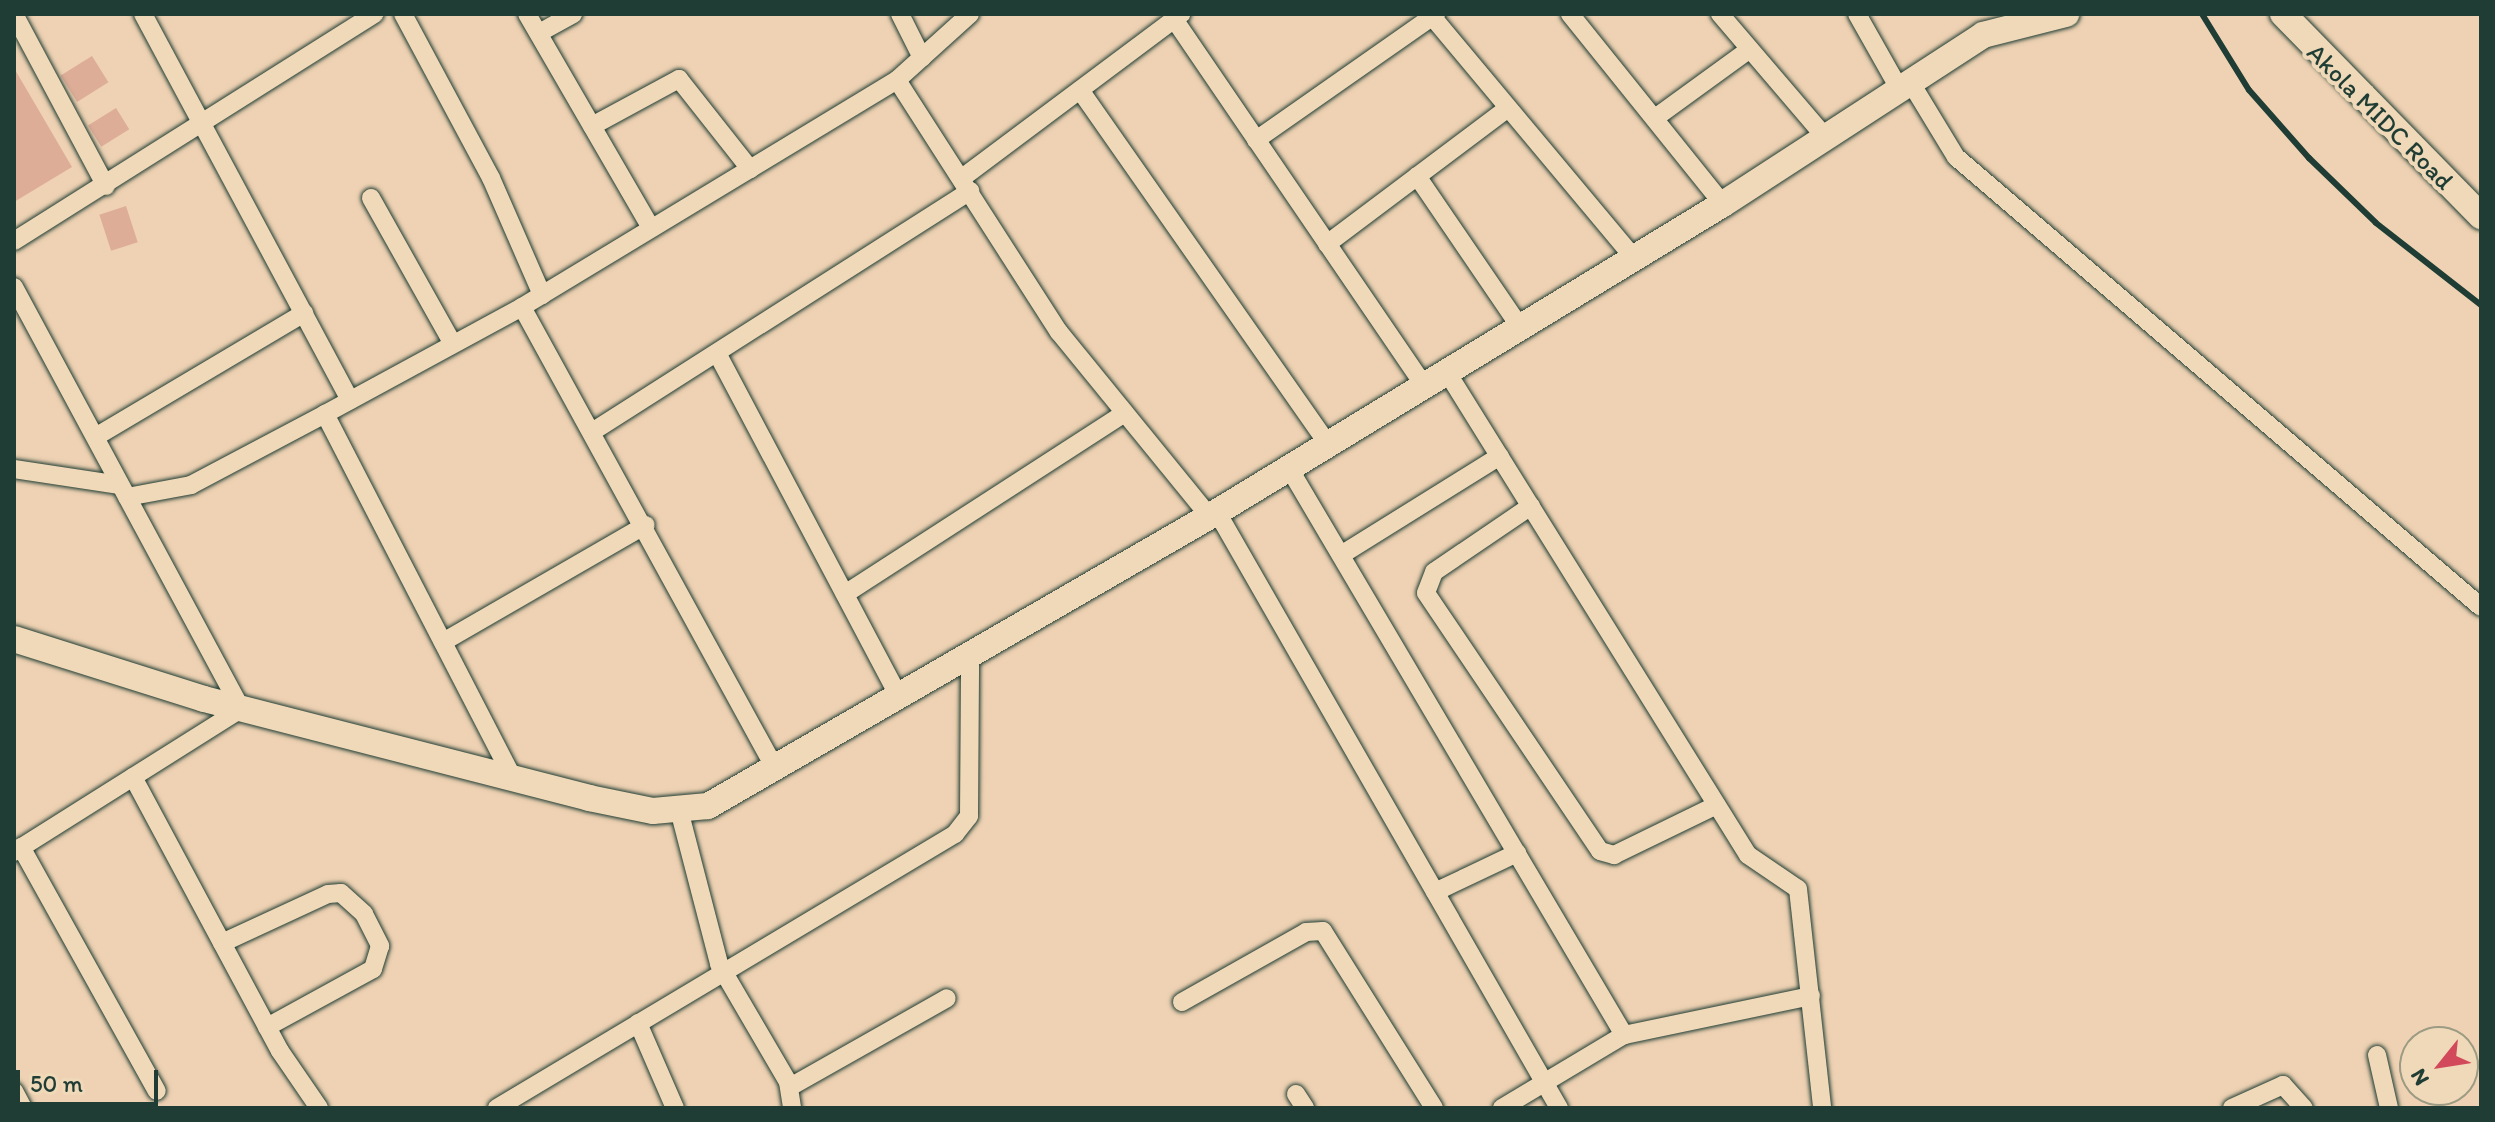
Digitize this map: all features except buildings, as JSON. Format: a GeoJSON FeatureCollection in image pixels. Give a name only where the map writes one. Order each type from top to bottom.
{"type":"FeatureCollection","features":[{"type":"Feature","properties":{"kind":"street"},"geometry":{"type":"LineString","coordinates":[[14,14],[106,186]]}},
{"type":"Feature","properties":{"kind":"street"},"geometry":{"type":"LineString","coordinates":[[143,14],[350,400]]}},
{"type":"Feature","properties":{"kind":"street"},"geometry":{"type":"LineString","coordinates":[[14,241],[204,127],[374,14]]}},
{"type":"Feature","properties":{"kind":"street"},"geometry":{"type":"LineString","coordinates":[[403,14],[491,178],[542,295]]}},
{"type":"Feature","properties":{"kind":"street"},"geometry":{"type":"LineString","coordinates":[[527,14],[651,228]]}},
{"type":"Feature","properties":{"kind":"street"},"geometry":{"type":"LineString","coordinates":[[539,33],[573,14]]}},
{"type":"Feature","properties":{"kind":"street"},"geometry":{"type":"LineString","coordinates":[[900,14],[922,58]]}},
{"type":"Feature","properties":{"kind":"street"},"geometry":{"type":"LineString","coordinates":[[14,469],[124,491],[191,485],[542,295],[897,80],[970,14]]}},
{"type":"Feature","properties":{"kind":"street"},"geometry":{"type":"LineString","coordinates":[[1570,14],[1723,204]]}},
{"type":"Feature","properties":{"kind":"street"},"geometry":{"type":"LineString","coordinates":[[1720,14],[1826,138]]}},
{"type":"Feature","properties":{"kind":"street"},"geometry":{"type":"LineString","coordinates":[[1857,14],[1956,157],[2481,607]]}},
{"type":"Feature","properties":{"kind":"street"},"geometry":{"type":"LineString","coordinates":[[14,639],[241,709],[618,805],[679,810],[708,806],[776,770],[1213,514],[1723,204],[1983,35],[2066,14]]}},
{"type":"Feature","properties":{"kind":"street","name":"Akola MIDC Road"},"geometry":{"type":"LineString","coordinates":[[2283,14],[2481,216]]}},
{"type":"Feature","properties":{"kind":"street"},"geometry":{"type":"LineString","coordinates":[[1256,140],[1433,15],[1634,258]]}},
{"type":"Feature","properties":{"kind":"street"},"geometry":{"type":"LineString","coordinates":[[595,430],[717,353],[966,185],[1080,90],[1177,17],[1256,140],[1424,386]]}},
{"type":"Feature","properties":{"kind":"street"},"geometry":{"type":"LineString","coordinates":[[1655,118],[1750,49]]}},
{"type":"Feature","properties":{"kind":"street"},"geometry":{"type":"LineString","coordinates":[[592,126],[679,79],[750,169]]}},
{"type":"Feature","properties":{"kind":"street"},"geometry":{"type":"LineString","coordinates":[[897,80],[1059,332],[1213,514],[1559,1108]]}},
{"type":"Feature","properties":{"kind":"street"},"geometry":{"type":"LineString","coordinates":[[1080,90],[1328,444]]}},
{"type":"Feature","properties":{"kind":"street"},"geometry":{"type":"LineString","coordinates":[[1327,244],[1508,108]]}},
{"type":"Feature","properties":{"kind":"street"},"geometry":{"type":"LineString","coordinates":[[1417,176],[1520,327]]}},
{"type":"Feature","properties":{"kind":"street"},"geometry":{"type":"LineString","coordinates":[[371,198],[453,344]]}},
{"type":"Feature","properties":{"kind":"street"},"geometry":{"type":"LineString","coordinates":[[14,287],[97,436],[241,709]]}},
{"type":"Feature","properties":{"kind":"street"},"geometry":{"type":"LineString","coordinates":[[522,307],[595,430],[776,770]]}},
{"type":"Feature","properties":{"kind":"street"},"geometry":{"type":"LineString","coordinates":[[97,436],[304,313]]}},
{"type":"Feature","properties":{"kind":"street"},"geometry":{"type":"LineString","coordinates":[[717,353],[900,698]]}},
{"type":"Feature","properties":{"kind":"street"},"geometry":{"type":"LineString","coordinates":[[1447,372],[1754,864],[1798,889],[1822,1108]]}},
{"type":"Feature","properties":{"kind":"street"},"geometry":{"type":"LineString","coordinates":[[845,594],[1125,413]]}},
{"type":"Feature","properties":{"kind":"street"},"geometry":{"type":"LineString","coordinates":[[325,414],[513,779]]}},
{"type":"Feature","properties":{"kind":"street"},"geometry":{"type":"LineString","coordinates":[[1341,555],[1500,456]]}},
{"type":"Feature","properties":{"kind":"street"},"geometry":{"type":"LineString","coordinates":[[1289,468],[1624,1035]]}},
{"type":"Feature","properties":{"kind":"street"},"geometry":{"type":"LineString","coordinates":[[1531,506],[1434,572],[1426,593],[1600,851],[1614,855],[1717,805]]}},
{"type":"Feature","properties":{"kind":"street"},"geometry":{"type":"LineString","coordinates":[[443,642],[646,525]]}},
{"type":"Feature","properties":{"kind":"street"},"geometry":{"type":"LineString","coordinates":[[497,1108],[963,826],[969,806],[970,657]]}},
{"type":"Feature","properties":{"kind":"street"},"geometry":{"type":"LineString","coordinates":[[157,1091],[18,850],[241,709]]}},
{"type":"Feature","properties":{"kind":"street"},"geometry":{"type":"LineString","coordinates":[[133,777],[267,1027],[319,1108]]}},
{"type":"Feature","properties":{"kind":"street"},"geometry":{"type":"LineString","coordinates":[[679,810],[722,972],[790,1087],[792,1108]]}},
{"type":"Feature","properties":{"kind":"street"},"geometry":{"type":"LineString","coordinates":[[1435,892],[1517,853]]}},
{"type":"Feature","properties":{"kind":"street"},"geometry":{"type":"LineString","coordinates":[[222,943],[328,894],[341,893],[364,914],[380,946],[373,969],[267,1027]]}},
{"type":"Feature","properties":{"kind":"street"},"geometry":{"type":"LineString","coordinates":[[1182,1002],[1306,932],[1323,931],[1434,1108]]}},
{"type":"Feature","properties":{"kind":"street"},"geometry":{"type":"LineString","coordinates":[[1502,1108],[1624,1035],[1811,996]]}},
{"type":"Feature","properties":{"kind":"street"},"geometry":{"type":"LineString","coordinates":[[790,1087],[947,998]]}},
{"type":"Feature","properties":{"kind":"street"},"geometry":{"type":"LineString","coordinates":[[638,1023],[675,1108]]}},
{"type":"Feature","properties":{"kind":"street"},"geometry":{"type":"LineString","coordinates":[[2377,1055],[2389,1108]]}},
{"type":"Feature","properties":{"kind":"street"},"geometry":{"type":"LineString","coordinates":[[2232,1108],[2283,1085],[2304,1108]]}},
{"type":"Feature","properties":{"kind":"street"},"geometry":{"type":"LineString","coordinates":[[14,1091],[23,1108]]}},
{"type":"Feature","properties":{"kind":"railway"},"geometry":{"type":"LineString","coordinates":[[2202,14],[2249,90],[2309,158],[2376,223],[2481,305]]}}]}
